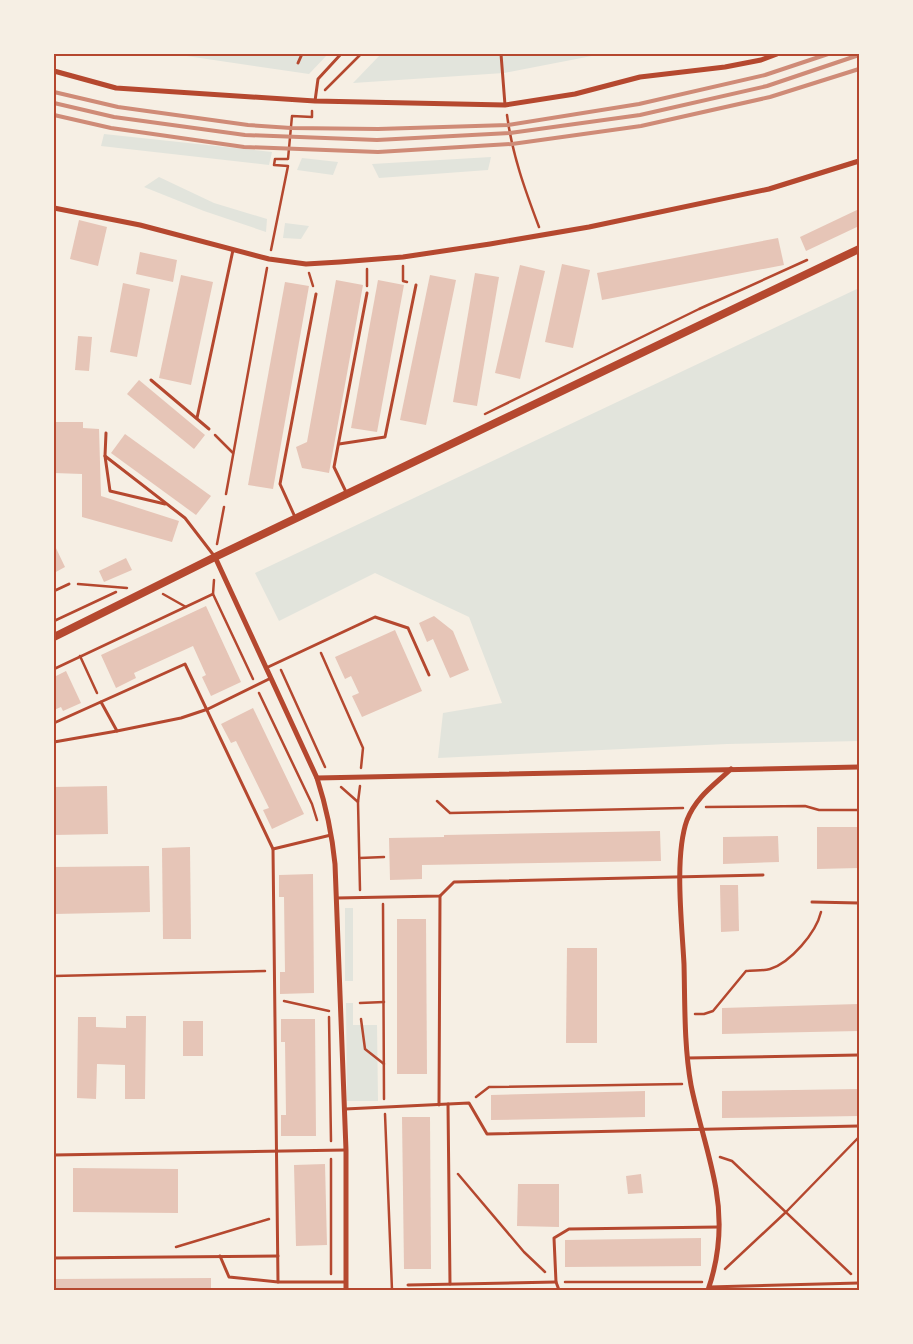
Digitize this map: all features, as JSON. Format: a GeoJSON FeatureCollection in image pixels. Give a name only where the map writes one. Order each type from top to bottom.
{"type":"FeatureCollection","features":[{"type":"Feature","properties":{"kind":"street"},"geometry":{"type":"LineString","coordinates":[[54,72],[116,88],[315,101],[506,105],[575,94],[640,77],[725,67],[761,60],[776,54]]}},
{"type":"Feature","properties":{"kind":"street"},"geometry":{"type":"LineString","coordinates":[[54,208],[140,225],[269,259],[306,264],[403,257],[589,227],[769,189],[859,161]]}},
{"type":"Feature","properties":{"kind":"street"},"geometry":{"type":"LineString","coordinates":[[54,637],[296,518],[859,250]]}},
{"type":"Feature","properties":{"kind":"street"},"geometry":{"type":"LineString","coordinates":[[215,557],[317,778],[332,834],[336,864],[346,1150],[346,1290]]}},
{"type":"Feature","properties":{"kind":"street"},"geometry":{"type":"LineString","coordinates":[[317,778],[859,766]]}},
{"type":"Feature","properties":{"kind":"street"},"geometry":{"type":"LineString","coordinates":[[709,1289],[718,1252],[719,1227],[716,1190],[691,1084],[687,1058],[680,877],[682,843],[687,821],[697,800],[731,769]]}},
{"type":"Feature","properties":{"kind":"lane"},"geometry":{"type":"LineString","coordinates":[[298,63],[302,54]]}},
{"type":"Feature","properties":{"kind":"lane"},"geometry":{"type":"LineString","coordinates":[[315,101],[318,79],[341,54]]}},
{"type":"Feature","properties":{"kind":"lane"},"geometry":{"type":"LineString","coordinates":[[501,54],[506,105]]}},
{"type":"Feature","properties":{"kind":"lane"},"geometry":{"type":"LineString","coordinates":[[197,418],[233,250]]}},
{"type":"Feature","properties":{"kind":"lane"},"geometry":{"type":"LineString","coordinates":[[339,444],[385,437],[416,285]]}},
{"type":"Feature","properties":{"kind":"lane"},"geometry":{"type":"LineString","coordinates":[[347,494],[334,467],[367,293]]}},
{"type":"Feature","properties":{"kind":"lane"},"geometry":{"type":"LineString","coordinates":[[296,518],[280,484],[316,294]]}},
{"type":"Feature","properties":{"kind":"lane"},"geometry":{"type":"LineString","coordinates":[[151,380],[209,428]]}},
{"type":"Feature","properties":{"kind":"lane"},"geometry":{"type":"LineString","coordinates":[[106,433],[105,456],[110,491],[168,504]]}},
{"type":"Feature","properties":{"kind":"lane"},"geometry":{"type":"LineString","coordinates":[[105,456],[185,518],[215,557]]}},
{"type":"Feature","properties":{"kind":"lane"},"geometry":{"type":"LineString","coordinates":[[54,591],[69,584]]}},
{"type":"Feature","properties":{"kind":"lane"},"geometry":{"type":"LineString","coordinates":[[266,668],[375,617],[408,628],[430,675]]}},
{"type":"Feature","properties":{"kind":"lane"},"geometry":{"type":"LineString","coordinates":[[54,723],[186,664],[273,849],[278,1282]]}},
{"type":"Feature","properties":{"kind":"lane"},"geometry":{"type":"LineString","coordinates":[[54,742],[117,732],[180,718],[208,709],[271,678]]}},
{"type":"Feature","properties":{"kind":"lane"},"geometry":{"type":"LineString","coordinates":[[101,702],[117,732]]}},
{"type":"Feature","properties":{"kind":"lane"},"geometry":{"type":"LineString","coordinates":[[273,849],[332,834]]}},
{"type":"Feature","properties":{"kind":"lane"},"geometry":{"type":"LineString","coordinates":[[336,898],[440,896],[454,882],[763,875]]}},
{"type":"Feature","properties":{"kind":"lane"},"geometry":{"type":"LineString","coordinates":[[439,1105],[440,896]]}},
{"type":"Feature","properties":{"kind":"lane"},"geometry":{"type":"LineString","coordinates":[[812,902],[859,903]]}},
{"type":"Feature","properties":{"kind":"lane"},"geometry":{"type":"LineString","coordinates":[[687,1058],[859,1055]]}},
{"type":"Feature","properties":{"kind":"lane"},"geometry":{"type":"LineString","coordinates":[[448,1104],[450,1284]]}},
{"type":"Feature","properties":{"kind":"lane"},"geometry":{"type":"LineString","coordinates":[[344,1109],[469,1104],[487,1134],[859,1126]]}},
{"type":"Feature","properties":{"kind":"lane"},"geometry":{"type":"LineString","coordinates":[[54,1155],[346,1150]]}},
{"type":"Feature","properties":{"kind":"lane"},"geometry":{"type":"LineString","coordinates":[[559,1290],[556,1282],[554,1238],[568,1229],[719,1227]]}},
{"type":"Feature","properties":{"kind":"lane"},"geometry":{"type":"LineString","coordinates":[[220,1256],[229,1277],[278,1282],[346,1282]]}},
{"type":"Feature","properties":{"kind":"lane"},"geometry":{"type":"LineString","coordinates":[[54,1258],[278,1256]]}},
{"type":"Feature","properties":{"kind":"lane"},"geometry":{"type":"LineString","coordinates":[[408,1285],[556,1282]]}},
{"type":"Feature","properties":{"kind":"lane"},"geometry":{"type":"LineString","coordinates":[[709,1289],[859,1283]]}},
{"type":"Feature","properties":{"kind":"path"},"geometry":{"type":"LineString","coordinates":[[506,105],[511,139],[523,184],[542,235]]}},
{"type":"Feature","properties":{"kind":"path"},"geometry":{"type":"LineString","coordinates":[[226,494],[288,166],[274,165],[275,159],[288,159],[290,138]]}},
{"type":"Feature","properties":{"kind":"path"},"geometry":{"type":"LineString","coordinates":[[403,257],[403,281],[416,285]]}},
{"type":"Feature","properties":{"kind":"path"},"geometry":{"type":"LineString","coordinates":[[366,260],[367,293]]}},
{"type":"Feature","properties":{"kind":"path"},"geometry":{"type":"LineString","coordinates":[[306,264],[316,294]]}},
{"type":"Feature","properties":{"kind":"path"},"geometry":{"type":"LineString","coordinates":[[209,428],[233,453]]}},
{"type":"Feature","properties":{"kind":"path"},"geometry":{"type":"LineString","coordinates":[[217,544],[224,507]]}},
{"type":"Feature","properties":{"kind":"path"},"geometry":{"type":"LineString","coordinates":[[80,656],[101,702]]}},
{"type":"Feature","properties":{"kind":"path"},"geometry":{"type":"LineString","coordinates":[[278,663],[330,778],[358,802]]}},
{"type":"Feature","properties":{"kind":"path"},"geometry":{"type":"LineString","coordinates":[[437,801],[450,813],[805,806],[819,810],[859,810]]}},
{"type":"Feature","properties":{"kind":"path"},"geometry":{"type":"LineString","coordinates":[[360,858],[384,857]]}},
{"type":"Feature","properties":{"kind":"path"},"geometry":{"type":"LineString","coordinates":[[383,897],[384,1107],[392,1290]]}},
{"type":"Feature","properties":{"kind":"path"},"geometry":{"type":"LineString","coordinates":[[686,1014],[704,1014],[713,1011],[746,971],[769,970],[786,961],[807,939],[819,920],[823,902]]}},
{"type":"Feature","properties":{"kind":"path"},"geometry":{"type":"LineString","coordinates":[[54,976],[274,970]]}},
{"type":"Feature","properties":{"kind":"path"},"geometry":{"type":"LineString","coordinates":[[275,1000],[329,1011]]}},
{"type":"Feature","properties":{"kind":"path"},"geometry":{"type":"LineString","coordinates":[[360,1003],[384,1002]]}},
{"type":"Feature","properties":{"kind":"path"},"geometry":{"type":"LineString","coordinates":[[360,1019],[365,1049],[384,1064]]}},
{"type":"Feature","properties":{"kind":"path"},"geometry":{"type":"LineString","coordinates":[[469,1104],[489,1087],[691,1084]]}},
{"type":"Feature","properties":{"kind":"path"},"geometry":{"type":"LineString","coordinates":[[708,1154],[732,1161],[853,1276]]}},
{"type":"Feature","properties":{"kind":"path"},"geometry":{"type":"LineString","coordinates":[[172,1248],[277,1216]]}},
{"type":"Feature","properties":{"kind":"shaded area"},"geometry":{"type":"Polygon","coordinates":[[[173,54],[328,54],[309,74],[173,54]]]}},
{"type":"Feature","properties":{"kind":"shaded area"},"geometry":{"type":"Polygon","coordinates":[[[381,54],[602,54],[504,73],[353,83],[381,54]]]}},
{"type":"Feature","properties":{"kind":"shaded area"},"geometry":{"type":"Polygon","coordinates":[[[104,134],[272,152],[269,165],[101,146],[104,134]]]}},
{"type":"Feature","properties":{"kind":"shaded area"},"geometry":{"type":"Polygon","coordinates":[[[491,157],[488,170],[379,178],[372,164],[491,157]]]}},
{"type":"Feature","properties":{"kind":"shaded area"},"geometry":{"type":"Polygon","coordinates":[[[302,158],[338,162],[333,175],[297,170],[302,158]]]}},
{"type":"Feature","properties":{"kind":"shaded area"},"geometry":{"type":"Polygon","coordinates":[[[159,177],[214,203],[267,219],[266,232],[204,211],[144,187],[159,177]]]}},
{"type":"Feature","properties":{"kind":"shaded area"},"geometry":{"type":"Polygon","coordinates":[[[285,223],[309,226],[301,239],[283,238],[285,223]]]}},
{"type":"Feature","properties":{"kind":"shaded area"},"geometry":{"type":"Polygon","coordinates":[[[859,288],[859,741],[727,744],[438,758],[443,713],[502,703],[469,617],[375,573],[279,621],[255,573],[859,288]]]}},
{"type":"Feature","properties":{"kind":"shaded area"},"geometry":{"type":"Polygon","coordinates":[[[345,908],[353,908],[353,981],[345,981],[345,908]]]}},
{"type":"Feature","properties":{"kind":"shaded area"},"geometry":{"type":"Polygon","coordinates":[[[346,1003],[353,1003],[353,1025],[377,1025],[378,1101],[347,1101],[346,1003]]]}},
{"type":"Feature","properties":{"kind":"building"},"geometry":{"type":"Polygon","coordinates":[[[859,209],[859,226],[806,251],[800,237],[859,209]]]}},
{"type":"Feature","properties":{"kind":"building"},"geometry":{"type":"Polygon","coordinates":[[[79,220],[107,227],[98,266],[70,259],[79,220]]]}},
{"type":"Feature","properties":{"kind":"building"},"geometry":{"type":"Polygon","coordinates":[[[778,238],[784,265],[602,300],[597,273],[778,238]]]}},
{"type":"Feature","properties":{"kind":"building"},"geometry":{"type":"Polygon","coordinates":[[[140,252],[177,260],[173,282],[136,274],[140,252]]]}},
{"type":"Feature","properties":{"kind":"building"},"geometry":{"type":"Polygon","coordinates":[[[562,264],[590,270],[573,348],[545,342],[562,264]]]}},
{"type":"Feature","properties":{"kind":"building"},"geometry":{"type":"Polygon","coordinates":[[[520,265],[545,271],[520,379],[495,373],[520,265]]]}},
{"type":"Feature","properties":{"kind":"building"},"geometry":{"type":"Polygon","coordinates":[[[475,273],[499,277],[477,406],[453,402],[475,273]]]}},
{"type":"Feature","properties":{"kind":"building"},"geometry":{"type":"Polygon","coordinates":[[[181,275],[213,282],[191,385],[159,378],[181,275]]]}},
{"type":"Feature","properties":{"kind":"building"},"geometry":{"type":"Polygon","coordinates":[[[430,275],[456,280],[426,425],[400,420],[430,275]]]}},
{"type":"Feature","properties":{"kind":"building"},"geometry":{"type":"Polygon","coordinates":[[[336,280],[363,285],[329,473],[302,468],[296,447],[307,442],[336,280]]]}},
{"type":"Feature","properties":{"kind":"building"},"geometry":{"type":"Polygon","coordinates":[[[378,280],[404,285],[377,432],[351,428],[378,280]]]}},
{"type":"Feature","properties":{"kind":"building"},"geometry":{"type":"Polygon","coordinates":[[[285,282],[309,286],[273,489],[248,485],[285,282]]]}},
{"type":"Feature","properties":{"kind":"building"},"geometry":{"type":"Polygon","coordinates":[[[123,283],[150,289],[137,357],[110,352],[123,283]]]}},
{"type":"Feature","properties":{"kind":"building"},"geometry":{"type":"Polygon","coordinates":[[[78,336],[92,337],[89,371],[75,370],[78,336]]]}},
{"type":"Feature","properties":{"kind":"building"},"geometry":{"type":"Polygon","coordinates":[[[139,380],[205,435],[194,449],[127,394],[139,380]]]}},
{"type":"Feature","properties":{"kind":"building"},"geometry":{"type":"Polygon","coordinates":[[[54,422],[83,422],[83,428],[99,429],[101,496],[179,521],[172,542],[82,517],[82,474],[54,473],[54,422]]]}},
{"type":"Feature","properties":{"kind":"building"},"geometry":{"type":"Polygon","coordinates":[[[125,434],[211,496],[196,515],[111,453],[125,434]]]}},
{"type":"Feature","properties":{"kind":"building"},"geometry":{"type":"Polygon","coordinates":[[[54,544],[65,567],[54,573],[54,544]]]}},
{"type":"Feature","properties":{"kind":"building"},"geometry":{"type":"Polygon","coordinates":[[[126,558],[132,570],[104,582],[99,571],[126,558]]]}},
{"type":"Feature","properties":{"kind":"building"},"geometry":{"type":"Polygon","coordinates":[[[206,606],[241,682],[211,696],[202,677],[206,675],[193,646],[134,673],[136,678],[116,688],[101,655],[206,606]]]}},
{"type":"Feature","properties":{"kind":"building"},"geometry":{"type":"Polygon","coordinates":[[[434,616],[453,631],[469,670],[450,678],[433,639],[427,642],[419,623],[434,616]]]}},
{"type":"Feature","properties":{"kind":"building"},"geometry":{"type":"Polygon","coordinates":[[[395,630],[422,691],[362,717],[352,696],[359,693],[351,676],[345,679],[335,657],[395,630]]]}},
{"type":"Feature","properties":{"kind":"building"},"geometry":{"type":"Polygon","coordinates":[[[66,671],[81,703],[63,711],[61,707],[54,710],[54,677],[66,671]]]}},
{"type":"Feature","properties":{"kind":"building"},"geometry":{"type":"Polygon","coordinates":[[[253,708],[304,814],[272,829],[263,810],[269,808],[236,741],[231,743],[221,724],[253,708]]]}},
{"type":"Feature","properties":{"kind":"building"},"geometry":{"type":"Polygon","coordinates":[[[107,786],[108,834],[54,835],[54,787],[107,786]]]}},
{"type":"Feature","properties":{"kind":"building"},"geometry":{"type":"Polygon","coordinates":[[[817,827],[858,827],[859,868],[817,869],[817,827]]]}},
{"type":"Feature","properties":{"kind":"building"},"geometry":{"type":"Polygon","coordinates":[[[660,831],[661,861],[422,865],[422,879],[390,880],[389,838],[444,837],[444,835],[660,831]]]}},
{"type":"Feature","properties":{"kind":"building"},"geometry":{"type":"Polygon","coordinates":[[[778,836],[779,862],[723,864],[723,837],[778,836]]]}},
{"type":"Feature","properties":{"kind":"building"},"geometry":{"type":"Polygon","coordinates":[[[190,847],[191,939],[163,939],[162,848],[190,847]]]}},
{"type":"Feature","properties":{"kind":"building"},"geometry":{"type":"Polygon","coordinates":[[[149,866],[150,912],[54,914],[54,867],[149,866]]]}},
{"type":"Feature","properties":{"kind":"building"},"geometry":{"type":"Polygon","coordinates":[[[313,874],[314,993],[280,994],[280,972],[285,972],[284,897],[279,897],[279,875],[313,874]]]}},
{"type":"Feature","properties":{"kind":"building"},"geometry":{"type":"Polygon","coordinates":[[[720,885],[738,885],[739,931],[721,932],[720,885]]]}},
{"type":"Feature","properties":{"kind":"building"},"geometry":{"type":"Polygon","coordinates":[[[397,919],[426,919],[427,1074],[397,1074],[397,919]]]}},
{"type":"Feature","properties":{"kind":"building"},"geometry":{"type":"Polygon","coordinates":[[[567,948],[597,948],[597,1043],[566,1043],[567,948]]]}},
{"type":"Feature","properties":{"kind":"building"},"geometry":{"type":"Polygon","coordinates":[[[859,1004],[859,1031],[722,1034],[722,1008],[859,1004]]]}},
{"type":"Feature","properties":{"kind":"building"},"geometry":{"type":"Polygon","coordinates":[[[126,1016],[146,1016],[145,1099],[125,1099],[125,1065],[97,1064],[96,1099],[77,1098],[78,1017],[96,1017],[96,1027],[126,1028],[126,1016]]]}},
{"type":"Feature","properties":{"kind":"building"},"geometry":{"type":"Polygon","coordinates":[[[281,1019],[315,1019],[316,1136],[281,1136],[281,1115],[286,1115],[285,1042],[281,1042],[281,1019]]]}},
{"type":"Feature","properties":{"kind":"building"},"geometry":{"type":"Polygon","coordinates":[[[183,1021],[203,1021],[203,1056],[183,1056],[183,1021]]]}},
{"type":"Feature","properties":{"kind":"building"},"geometry":{"type":"Polygon","coordinates":[[[859,1089],[859,1116],[722,1118],[722,1091],[859,1089]]]}},
{"type":"Feature","properties":{"kind":"building"},"geometry":{"type":"Polygon","coordinates":[[[645,1091],[645,1117],[491,1120],[491,1095],[645,1091]]]}},
{"type":"Feature","properties":{"kind":"building"},"geometry":{"type":"Polygon","coordinates":[[[402,1117],[430,1117],[431,1269],[404,1269],[402,1117]]]}},
{"type":"Feature","properties":{"kind":"building"},"geometry":{"type":"Polygon","coordinates":[[[325,1164],[327,1245],[296,1246],[294,1165],[325,1164]]]}},
{"type":"Feature","properties":{"kind":"building"},"geometry":{"type":"Polygon","coordinates":[[[73,1168],[178,1169],[178,1213],[73,1212],[73,1168]]]}},
{"type":"Feature","properties":{"kind":"building"},"geometry":{"type":"Polygon","coordinates":[[[641,1174],[643,1193],[628,1194],[626,1176],[641,1174]]]}},
{"type":"Feature","properties":{"kind":"building"},"geometry":{"type":"Polygon","coordinates":[[[518,1184],[559,1184],[559,1227],[517,1226],[518,1184]]]}},
{"type":"Feature","properties":{"kind":"building"},"geometry":{"type":"Polygon","coordinates":[[[701,1238],[701,1266],[565,1267],[565,1240],[701,1238]]]}},
{"type":"Feature","properties":{"kind":"building"},"geometry":{"type":"Polygon","coordinates":[[[211,1278],[211,1290],[55,1290],[55,1279],[211,1278]]]}},
{"type":"Feature","properties":{"kind":"railway"},"geometry":{"type":"LineString","coordinates":[[54,92],[118,107],[248,125],[291,128],[378,129],[508,125],[639,104],[765,75],[828,54]]}},
{"type":"Feature","properties":{"kind":"railway"},"geometry":{"type":"LineString","coordinates":[[54,103],[114,117],[245,135],[377,140],[510,133],[640,115],[767,86],[859,55]]}},
{"type":"Feature","properties":{"kind":"railway"},"geometry":{"type":"LineString","coordinates":[[54,115],[111,128],[244,147],[378,152],[512,144],[641,126],[770,97],[859,69]]}}]}
